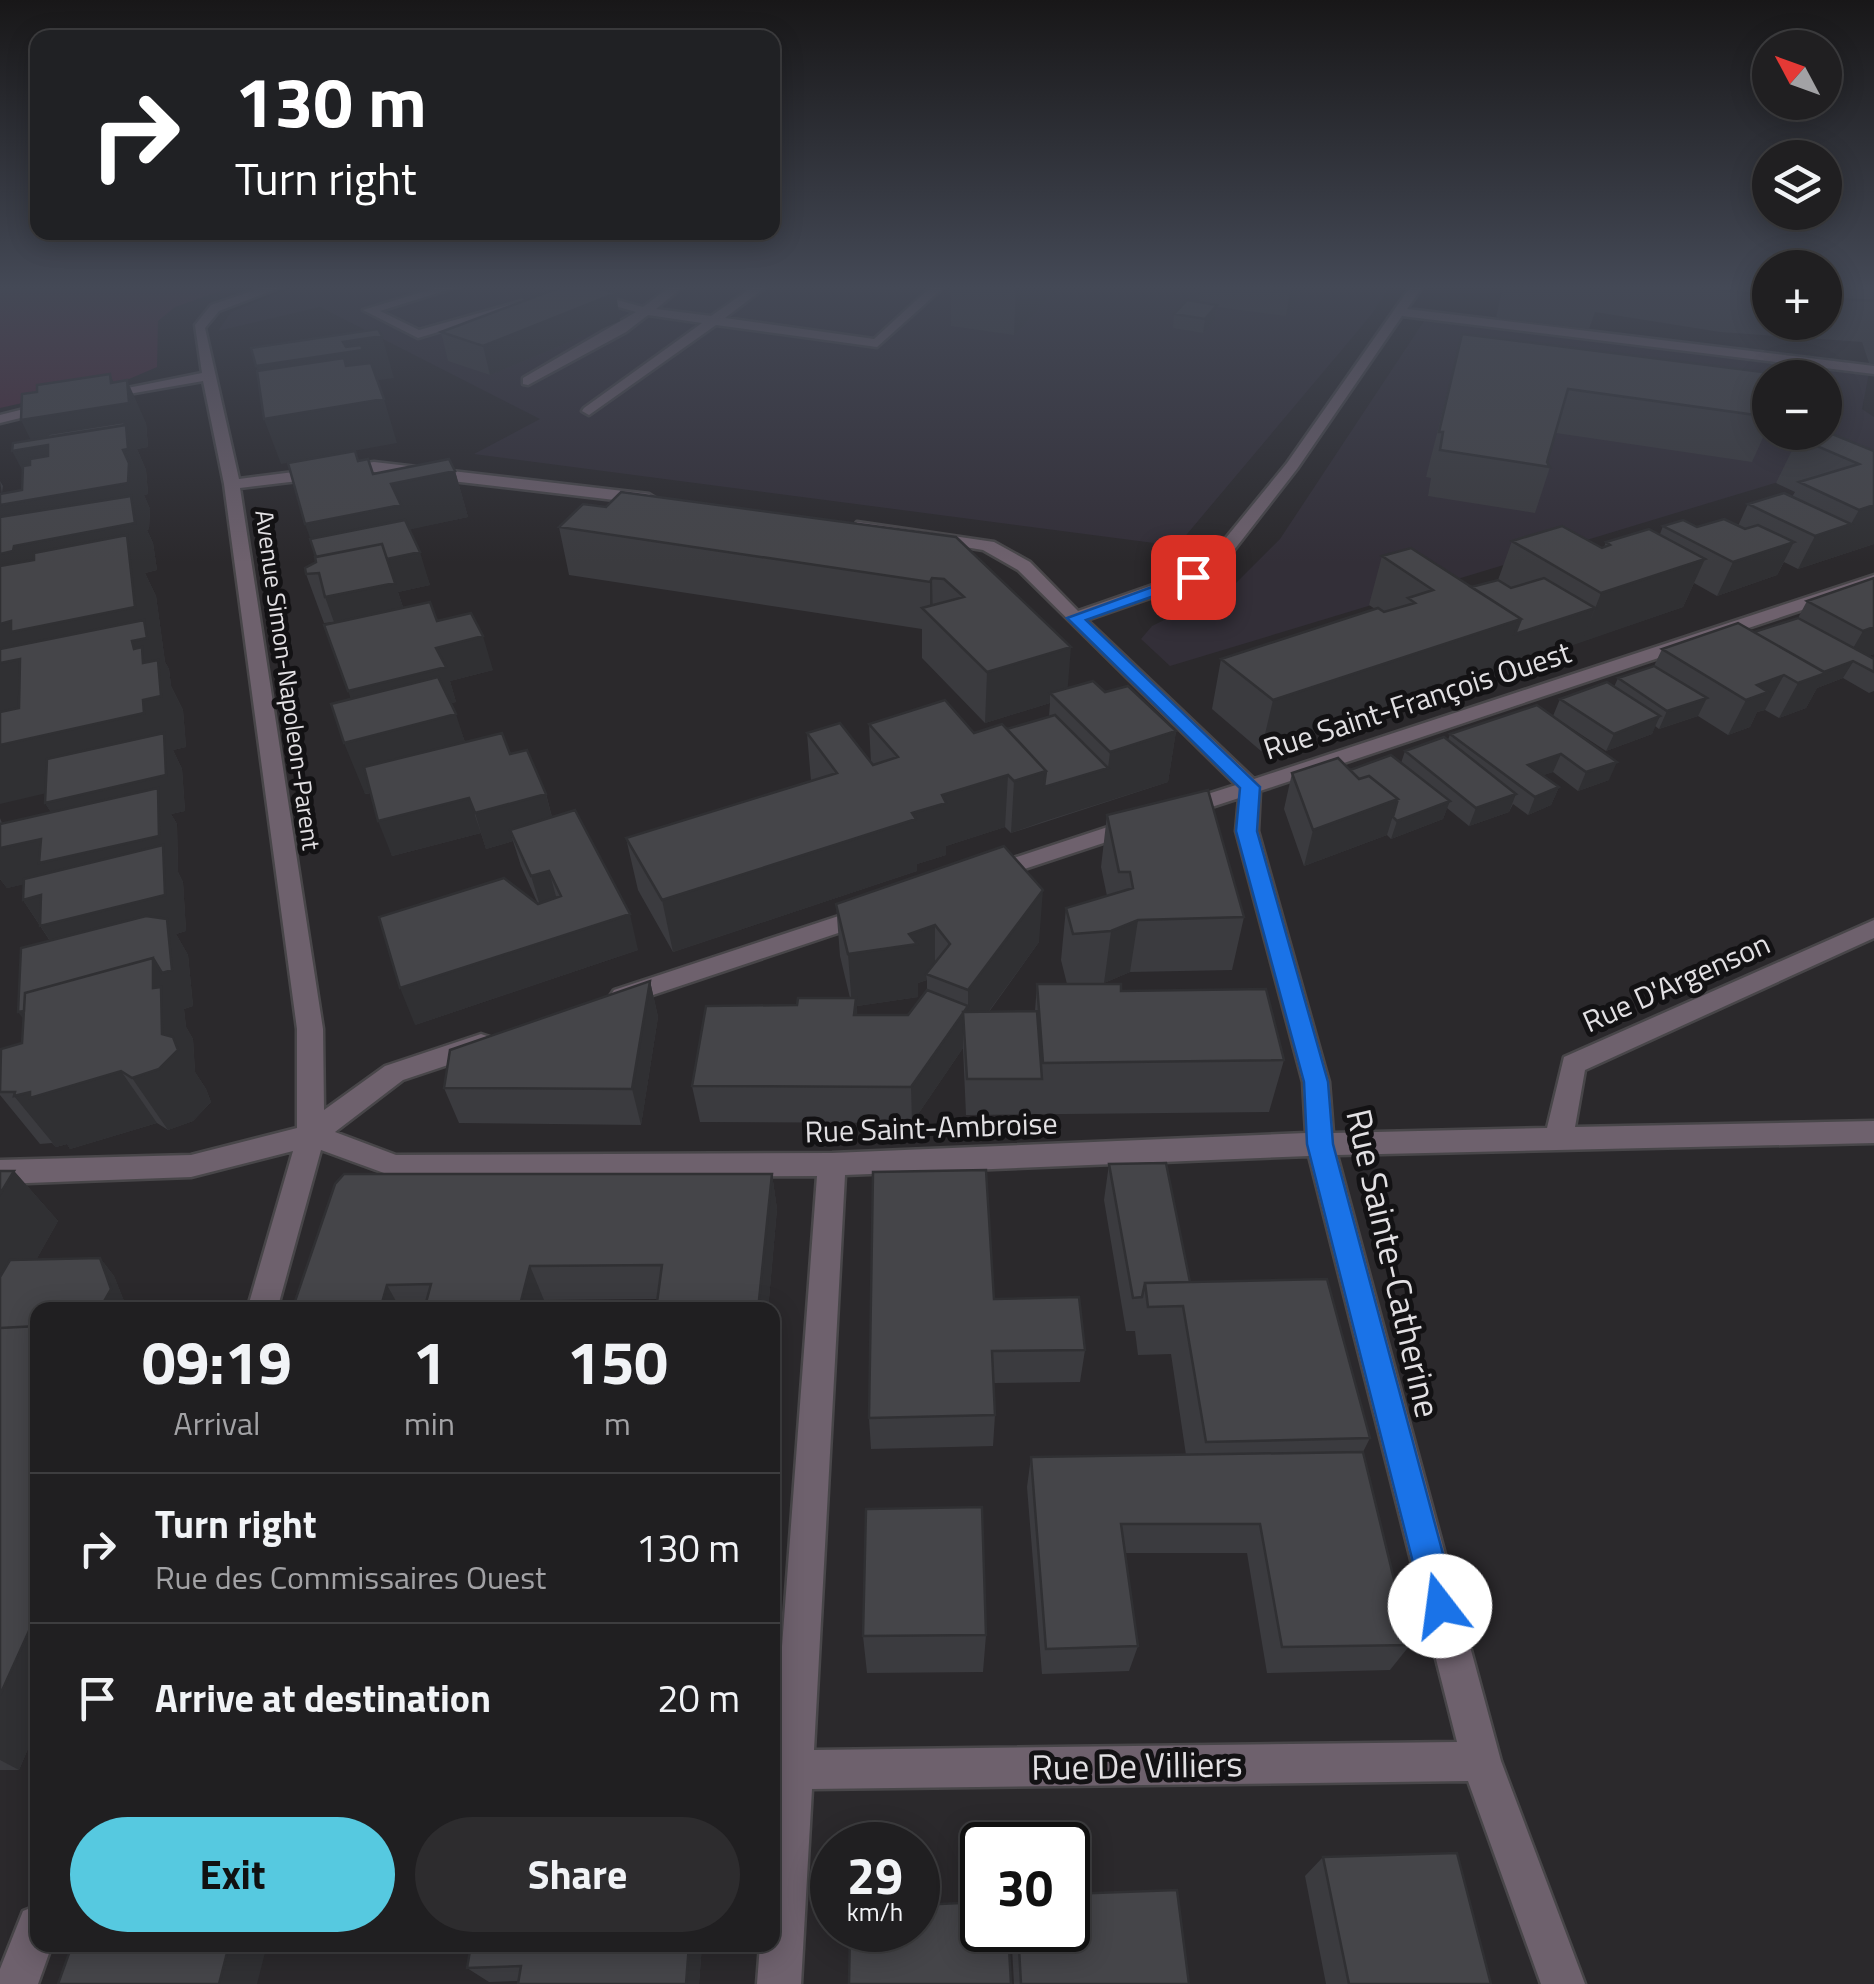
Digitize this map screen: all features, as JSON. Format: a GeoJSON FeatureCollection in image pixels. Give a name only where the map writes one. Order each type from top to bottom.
{"type":"FeatureCollection","features":[{"type":"Feature","properties":{"kind":"street"},"geometry":{"type":"LineString","coordinates":[[89,397],[194,379]]}},
{"type":"Feature","properties":{"kind":"street","name":"Avenue Simon-Napoleon-Parent"},"geometry":{"type":"LineString","coordinates":[[210,379],[232,484],[310,1029],[311,1135],[264,1302]]}},
{"type":"Feature","properties":{"kind":"street"},"geometry":{"type":"LineString","coordinates":[[528,381],[532,379]]}},
{"type":"Feature","properties":{"kind":"street"},"geometry":{"type":"LineString","coordinates":[[588,412],[633,379]]}},
{"type":"Feature","properties":{"kind":"street"},"geometry":{"type":"LineString","coordinates":[[1075,618],[1193,577],[1218,559],[1292,466],[1353,379]]}},
{"type":"Feature","properties":{"kind":"street"},"geometry":{"type":"LineString","coordinates":[[0,419],[70,401]]}},
{"type":"Feature","properties":{"kind":"street"},"geometry":{"type":"LineString","coordinates":[[232,484],[374,466],[666,501]]}},
{"type":"Feature","properties":{"kind":"street"},"geometry":{"type":"LineString","coordinates":[[842,523],[988,546],[1024,566],[1250,787]]}},
{"type":"Feature","properties":{"kind":"street","name":"Rue Saint-François Ouest"},"geometry":{"type":"LineString","coordinates":[[971,880],[1874,580]]}},
{"type":"Feature","properties":{"kind":"street","name":"Rue Sainte-Catherine"},"geometry":{"type":"LineString","coordinates":[[1250,787],[1246,831],[1316,1082],[1320,1144],[1480,1760],[1563,1984]]}},
{"type":"Feature","properties":{"kind":"street"},"geometry":{"type":"LineString","coordinates":[[598,1004],[896,905]]}},
{"type":"Feature","properties":{"kind":"street","name":"Rue D'Argenson"},"geometry":{"type":"LineString","coordinates":[[1559,1138],[1572,1064],[1874,928]]}},
{"type":"Feature","properties":{"kind":"street"},"geometry":{"type":"LineString","coordinates":[[0,1172],[191,1166],[311,1135],[394,1073],[505,1036]]}},
{"type":"Feature","properties":{"kind":"street","name":"Rue Saint-Ambroise"},"geometry":{"type":"LineString","coordinates":[[311,1135],[395,1166],[832,1164],[1320,1144],[1874,1132]]}},
{"type":"Feature","properties":{"kind":"street"},"geometry":{"type":"LineString","coordinates":[[779,1984],[832,1164]]}},
{"type":"Feature","properties":{"kind":"street","name":"Rue De Villiers"},"geometry":{"type":"LineString","coordinates":[[793,1770],[1480,1760]]}},
{"type":"Feature","properties":{"kind":"street"},"geometry":{"type":"LineString","coordinates":[[16,1984],[30,1947]]}},
{"type":"Feature","properties":{"kind":"shaded area"},"geometry":{"type":"Polygon","coordinates":[[[0,379],[130,379],[129,379],[0,408],[0,379]]]}},
{"type":"Feature","properties":{"kind":"shaded area"},"geometry":{"type":"Polygon","coordinates":[[[461,379],[1318,379],[1177,546],[474,454],[540,419],[461,379]]]}},
{"type":"Feature","properties":{"kind":"shaded area"},"geometry":{"type":"Polygon","coordinates":[[[1386,379],[1752,379],[1752,450],[1842,450],[1842,379],[1868,379],[1862,409],[1874,417],[1874,453],[1170,666],[1141,639],[1152,626],[1233,586],[1280,539],[1386,379]]]}},
{"type":"Feature","properties":{"kind":"building"},"geometry":{"type":"Polygon","coordinates":[[[80,379],[111,379],[111,383],[127,380],[129,403],[21,420],[22,394],[37,392],[37,385],[80,379]]]}},
{"type":"Feature","properties":{"kind":"building"},"geometry":{"type":"Polygon","coordinates":[[[258,379],[377,379],[384,399],[264,419],[258,379]]]}},
{"type":"Feature","properties":{"kind":"building"},"geometry":{"type":"Polygon","coordinates":[[[1452,379],[1752,379],[1752,415],[1568,389],[1547,462],[1550,467],[1440,450],[1443,432],[1439,432],[1452,379]]]}},
{"type":"Feature","properties":{"kind":"building"},"geometry":{"type":"Polygon","coordinates":[[[124,422],[125,425],[48,437],[48,434],[124,422]]]}},
{"type":"Feature","properties":{"kind":"building"},"geometry":{"type":"Polygon","coordinates":[[[126,425],[128,449],[123,450],[129,463],[128,483],[0,505],[0,494],[22,490],[23,466],[30,465],[30,459],[48,456],[48,445],[12,451],[13,443],[126,425]]]}},
{"type":"Feature","properties":{"kind":"building"},"geometry":{"type":"Polygon","coordinates":[[[1842,438],[1874,451],[1874,505],[1859,510],[1799,482],[1859,464],[1826,450],[1842,450],[1842,438]]]}},
{"type":"Feature","properties":{"kind":"building"},"geometry":{"type":"Polygon","coordinates":[[[355,451],[358,461],[368,459],[373,474],[449,459],[455,471],[391,484],[401,505],[305,524],[288,463],[355,451]]]}},
{"type":"Feature","properties":{"kind":"building"},"geometry":{"type":"Polygon","coordinates":[[[621,492],[956,537],[1071,647],[987,672],[922,608],[964,597],[944,579],[932,578],[930,582],[559,527],[583,504],[606,507],[621,492]]]}},
{"type":"Feature","properties":{"kind":"building"},"geometry":{"type":"Polygon","coordinates":[[[1784,493],[1851,524],[1815,536],[1748,504],[1784,493]]]}},
{"type":"Feature","properties":{"kind":"building"},"geometry":{"type":"Polygon","coordinates":[[[131,496],[135,523],[14,546],[13,551],[0,554],[0,517],[131,496]]]}},
{"type":"Feature","properties":{"kind":"building"},"geometry":{"type":"Polygon","coordinates":[[[1724,519],[1745,529],[1758,525],[1794,542],[1733,562],[1663,526],[1683,520],[1697,527],[1724,519]]]}},
{"type":"Feature","properties":{"kind":"building"},"geometry":{"type":"Polygon","coordinates":[[[405,520],[420,552],[387,559],[382,544],[316,557],[310,539],[405,520]]]}},
{"type":"Feature","properties":{"kind":"building"},"geometry":{"type":"Polygon","coordinates":[[[1562,526],[1602,548],[1610,545],[1606,542],[1649,529],[1705,559],[1601,593],[1512,541],[1562,526]]]}},
{"type":"Feature","properties":{"kind":"building"},"geometry":{"type":"Polygon","coordinates":[[[127,535],[135,607],[11,632],[11,621],[0,624],[0,566],[34,560],[34,553],[127,535]]]}},
{"type":"Feature","properties":{"kind":"building"},"geometry":{"type":"Polygon","coordinates":[[[382,544],[395,583],[325,597],[319,573],[306,574],[305,568],[316,562],[315,557],[382,544]]]}},
{"type":"Feature","properties":{"kind":"building"},"geometry":{"type":"Polygon","coordinates":[[[1411,548],[1521,619],[1273,700],[1221,659],[1378,608],[1384,612],[1415,603],[1408,598],[1433,590],[1382,556],[1411,548]]]}},
{"type":"Feature","properties":{"kind":"building"},"geometry":{"type":"Polygon","coordinates":[[[1544,578],[1595,608],[1515,634],[1521,619],[1471,587],[1498,580],[1511,588],[1544,578]]]}},
{"type":"Feature","properties":{"kind":"building"},"geometry":{"type":"Polygon","coordinates":[[[1874,578],[1874,627],[1863,631],[1807,601],[1874,578]]]}},
{"type":"Feature","properties":{"kind":"building"},"geometry":{"type":"Polygon","coordinates":[[[430,602],[437,621],[471,613],[483,636],[436,648],[446,667],[348,691],[324,625],[430,602]]]}},
{"type":"Feature","properties":{"kind":"building"},"geometry":{"type":"Polygon","coordinates":[[[1798,618],[1874,659],[1874,672],[1853,661],[1824,672],[1754,632],[1798,618]]]}},
{"type":"Feature","properties":{"kind":"building"},"geometry":{"type":"Polygon","coordinates":[[[144,620],[147,638],[132,641],[134,649],[142,647],[143,663],[158,660],[161,696],[143,700],[144,713],[0,745],[0,712],[19,708],[20,659],[0,663],[0,649],[144,620]]]}},
{"type":"Feature","properties":{"kind":"building"},"geometry":{"type":"Polygon","coordinates":[[[1738,623],[1826,673],[1798,683],[1784,675],[1757,685],[1768,692],[1746,700],[1662,649],[1738,623]]]}},
{"type":"Feature","properties":{"kind":"building"},"geometry":{"type":"Polygon","coordinates":[[[1654,666],[1707,698],[1667,711],[1618,678],[1654,666]]]}},
{"type":"Feature","properties":{"kind":"building"},"geometry":{"type":"Polygon","coordinates":[[[438,677],[456,714],[344,743],[331,704],[438,677]]]}},
{"type":"Feature","properties":{"kind":"building"},"geometry":{"type":"Polygon","coordinates":[[[1093,681],[1105,692],[1128,686],[1176,731],[1110,752],[1050,693],[1093,681]]]}},
{"type":"Feature","properties":{"kind":"building"},"geometry":{"type":"Polygon","coordinates":[[[1607,682],[1660,716],[1614,734],[1560,699],[1607,682]]]}},
{"type":"Feature","properties":{"kind":"building"},"geometry":{"type":"Polygon","coordinates":[[[945,700],[974,733],[1002,724],[1046,771],[1014,781],[1008,775],[942,795],[946,803],[912,813],[916,819],[662,900],[626,838],[837,773],[807,733],[840,723],[873,765],[898,757],[869,724],[945,700]]]}},
{"type":"Feature","properties":{"kind":"building"},"geometry":{"type":"Polygon","coordinates":[[[1537,705],[1617,762],[1586,772],[1561,754],[1528,765],[1559,787],[1535,797],[1450,734],[1537,705]]]}},
{"type":"Feature","properties":{"kind":"building"},"geometry":{"type":"Polygon","coordinates":[[[1055,715],[1108,768],[1044,787],[1046,771],[1007,729],[1055,715]]]}},
{"type":"Feature","properties":{"kind":"building"},"geometry":{"type":"Polygon","coordinates":[[[164,733],[166,775],[45,803],[47,759],[164,733]]]}},
{"type":"Feature","properties":{"kind":"building"},"geometry":{"type":"Polygon","coordinates":[[[502,733],[510,754],[527,750],[546,794],[475,813],[469,798],[378,821],[364,767],[502,733]]]}},
{"type":"Feature","properties":{"kind":"building"},"geometry":{"type":"Polygon","coordinates":[[[1444,737],[1516,794],[1476,808],[1405,751],[1444,737]]]}},
{"type":"Feature","properties":{"kind":"building"},"geometry":{"type":"Polygon","coordinates":[[[1391,755],[1450,801],[1397,821],[1393,817],[1398,799],[1369,776],[1359,779],[1350,770],[1391,755]]]}},
{"type":"Feature","properties":{"kind":"building"},"geometry":{"type":"Polygon","coordinates":[[[1338,758],[1359,779],[1369,776],[1398,799],[1313,830],[1292,773],[1338,758]]]}},
{"type":"Feature","properties":{"kind":"building"},"geometry":{"type":"Polygon","coordinates":[[[158,788],[159,836],[39,863],[41,839],[0,848],[0,824],[158,788]]]}},
{"type":"Feature","properties":{"kind":"building"},"geometry":{"type":"Polygon","coordinates":[[[1208,790],[1244,917],[1138,920],[1111,931],[1073,934],[1066,908],[1133,888],[1130,872],[1119,872],[1107,815],[1208,790]]]}},
{"type":"Feature","properties":{"kind":"building"},"geometry":{"type":"Polygon","coordinates":[[[575,810],[630,914],[400,988],[379,917],[504,878],[538,904],[561,896],[549,871],[531,876],[510,830],[575,810]]]}},
{"type":"Feature","properties":{"kind":"building"},"geometry":{"type":"Polygon","coordinates":[[[163,845],[165,895],[40,926],[41,895],[23,900],[24,879],[163,845]]]}},
{"type":"Feature","properties":{"kind":"building"},"geometry":{"type":"Polygon","coordinates":[[[1004,846],[1043,890],[968,990],[926,974],[950,944],[935,925],[909,934],[917,944],[848,954],[836,904],[1004,846]]]}},
{"type":"Feature","properties":{"kind":"building"},"geometry":{"type":"Polygon","coordinates":[[[146,916],[167,919],[172,970],[162,973],[153,958],[25,993],[24,1011],[18,1012],[21,948],[146,916]]]}},
{"type":"Feature","properties":{"kind":"building"},"geometry":{"type":"Polygon","coordinates":[[[153,958],[153,988],[161,987],[162,1034],[173,1037],[178,1050],[159,1069],[132,1078],[121,1071],[30,1098],[30,1092],[14,1096],[15,1092],[0,1092],[1,1049],[22,1043],[25,993],[153,958]]]}},
{"type":"Feature","properties":{"kind":"building"},"geometry":{"type":"Polygon","coordinates":[[[650,981],[632,1089],[444,1088],[450,1050],[650,981]]]}},
{"type":"Feature","properties":{"kind":"building"},"geometry":{"type":"Polygon","coordinates":[[[1037,984],[1121,984],[1121,991],[1266,989],[1284,1060],[1043,1063],[1037,984]]]}},
{"type":"Feature","properties":{"kind":"building"},"geometry":{"type":"Polygon","coordinates":[[[927,990],[968,1006],[911,1087],[692,1086],[706,1006],[797,1005],[798,998],[856,998],[854,1015],[908,1015],[927,990]]]}},
{"type":"Feature","properties":{"kind":"building"},"geometry":{"type":"Polygon","coordinates":[[[1037,1011],[1042,1079],[967,1079],[963,1012],[1037,1011]]]}},
{"type":"Feature","properties":{"kind":"building"},"geometry":{"type":"Polygon","coordinates":[[[1166,1163],[1190,1282],[1145,1283],[1142,1297],[1133,1298],[1109,1164],[1166,1163]]]}},
{"type":"Feature","properties":{"kind":"building"},"geometry":{"type":"Polygon","coordinates":[[[986,1170],[994,1299],[1079,1297],[1085,1350],[992,1351],[995,1415],[869,1418],[873,1172],[986,1170]]]}},
{"type":"Feature","properties":{"kind":"building"},"geometry":{"type":"Polygon","coordinates":[[[0,1171],[14,1171],[0,1194],[0,1171]]]}},
{"type":"Feature","properties":{"kind":"building"},"geometry":{"type":"Polygon","coordinates":[[[344,1174],[772,1174],[759,1302],[657,1302],[662,1265],[530,1266],[521,1302],[426,1302],[431,1284],[387,1285],[382,1302],[295,1302],[335,1184],[344,1174]]]}},
{"type":"Feature","properties":{"kind":"building"},"geometry":{"type":"Polygon","coordinates":[[[100,1258],[111,1289],[104,1302],[30,1302],[30,1326],[0,1328],[0,1277],[10,1260],[100,1258]]]}},
{"type":"Feature","properties":{"kind":"building"},"geometry":{"type":"Polygon","coordinates":[[[1327,1279],[1370,1438],[1206,1442],[1183,1306],[1148,1307],[1145,1283],[1327,1279]]]}},
{"type":"Feature","properties":{"kind":"building"},"geometry":{"type":"Polygon","coordinates":[[[30,1326],[30,1629],[0,1695],[0,1328],[30,1326]]]}},
{"type":"Feature","properties":{"kind":"building"},"geometry":{"type":"Polygon","coordinates":[[[1363,1452],[1410,1645],[1282,1647],[1260,1524],[1121,1524],[1138,1646],[1046,1649],[1031,1457],[1363,1452]]]}},
{"type":"Feature","properties":{"kind":"building"},"geometry":{"type":"Polygon","coordinates":[[[982,1507],[986,1635],[863,1636],[866,1509],[982,1507]]]}},
{"type":"Feature","properties":{"kind":"building"},"geometry":{"type":"Polygon","coordinates":[[[1457,1853],[1491,1984],[1349,1984],[1323,1857],[1457,1853]]]}},
{"type":"Feature","properties":{"kind":"building"},"geometry":{"type":"Polygon","coordinates":[[[1177,1890],[1189,1984],[1021,1984],[1019,1952],[1090,1952],[1090,1893],[1177,1890]]]}},
{"type":"Feature","properties":{"kind":"building"},"geometry":{"type":"Polygon","coordinates":[[[960,1903],[960,1952],[1009,1952],[1011,1984],[849,1984],[850,1952],[940,1952],[940,1904],[960,1903]]]}},
{"type":"Feature","properties":{"kind":"building"},"geometry":{"type":"Polygon","coordinates":[[[69,1952],[227,1952],[219,1984],[58,1984],[69,1952]]]}},
{"type":"Feature","properties":{"kind":"building"},"geometry":{"type":"Polygon","coordinates":[[[470,1952],[688,1952],[686,1984],[518,1984],[521,1966],[467,1968],[470,1952]]]}},
{"type":"Feature","properties":{"kind":"route"},"geometry":{"type":"LineString","coordinates":[[1193,577],[1075,618],[1250,787],[1246,831],[1316,1082],[1320,1144],[1440,1606]]}}]}
